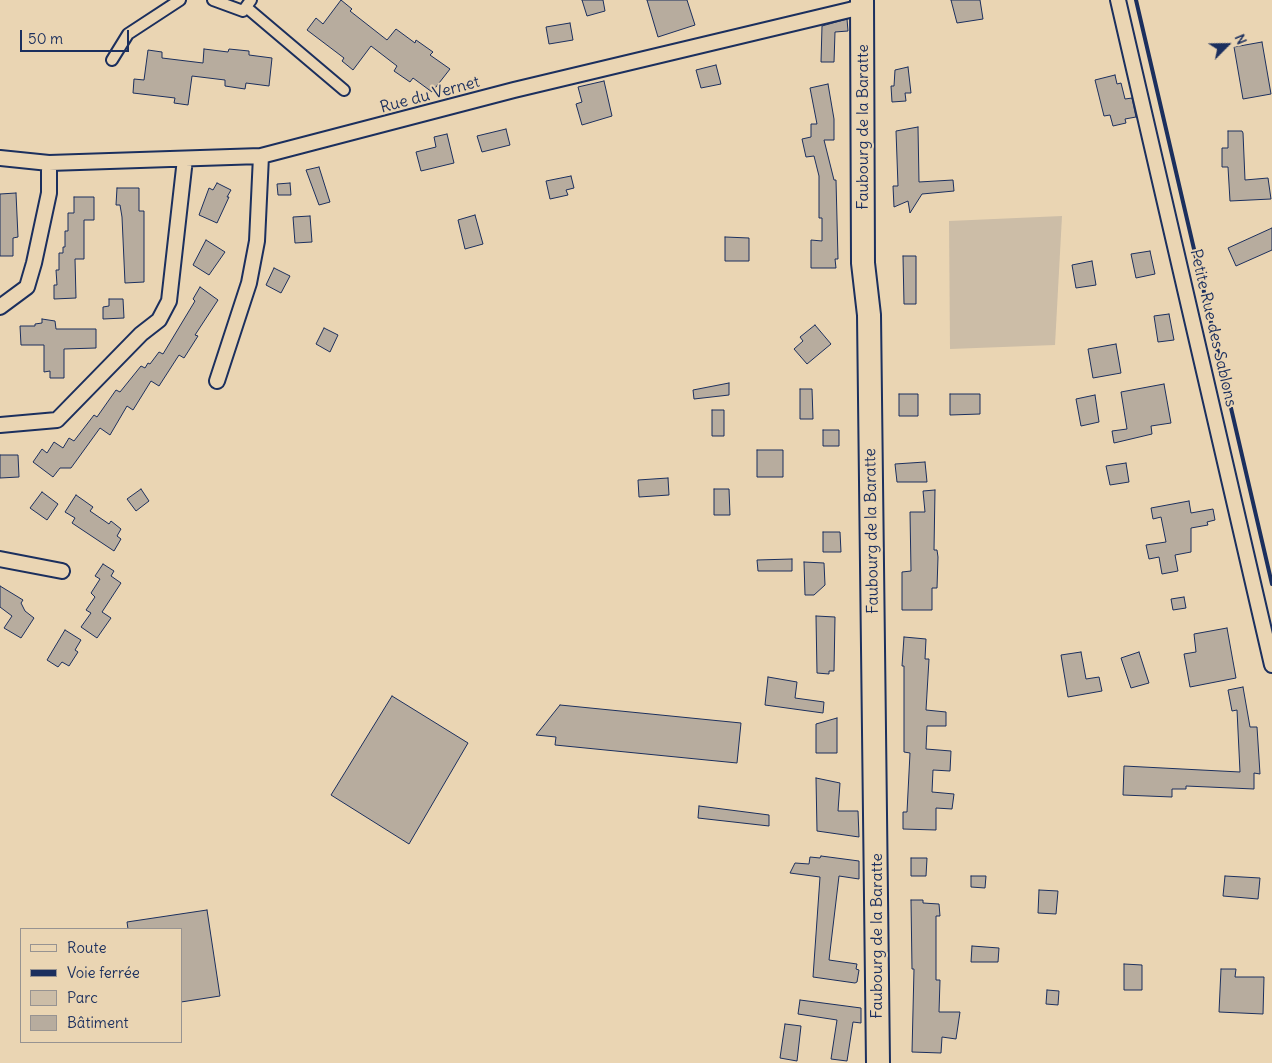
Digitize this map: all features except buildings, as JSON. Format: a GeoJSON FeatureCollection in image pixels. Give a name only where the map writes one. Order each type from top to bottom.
{"type":"FeatureCollection","features":[{"type":"Feature","properties":{"kind":"main road","name":"Faubourg de la Baratte"},"geometry":{"type":"LineString","coordinates":[[862,3],[863,255],[869,315],[878,1063]]}},
{"type":"Feature","properties":{"kind":"street"},"geometry":{"type":"LineString","coordinates":[[112,60],[128,34],[180,0]]}},
{"type":"Feature","properties":{"kind":"street"},"geometry":{"type":"LineString","coordinates":[[213,0],[243,11],[248,4],[344,90]]}},
{"type":"Feature","properties":{"kind":"street","name":"Petite Rue des Sablons"},"geometry":{"type":"LineString","coordinates":[[1118,0],[1272,665]]}},
{"type":"Feature","properties":{"kind":"street","name":"Rue du Vernet"},"geometry":{"type":"LineString","coordinates":[[0,158],[49,163],[261,156],[514,90],[862,3]]}},
{"type":"Feature","properties":{"kind":"street"},"geometry":{"type":"LineString","coordinates":[[217,381],[249,283],[257,241],[261,156]]}},
{"type":"Feature","properties":{"kind":"street"},"geometry":{"type":"LineString","coordinates":[[0,425],[57,420],[141,334],[159,320],[169,301],[185,159]]}},
{"type":"Feature","properties":{"kind":"street"},"geometry":{"type":"LineString","coordinates":[[0,307],[27,287],[49,193],[49,163]]}},
{"type":"Feature","properties":{"kind":"street"},"geometry":{"type":"LineString","coordinates":[[0,559],[62,571]]}},
{"type":"Feature","properties":{"kind":"green space"},"geometry":{"type":"Polygon","coordinates":[[[1062,216],[1055,345],[950,349],[949,221],[1062,216]]]}},
{"type":"Feature","properties":{"kind":"railway"},"geometry":{"type":"LineString","coordinates":[[1136,0],[1272,584]]}}]}
